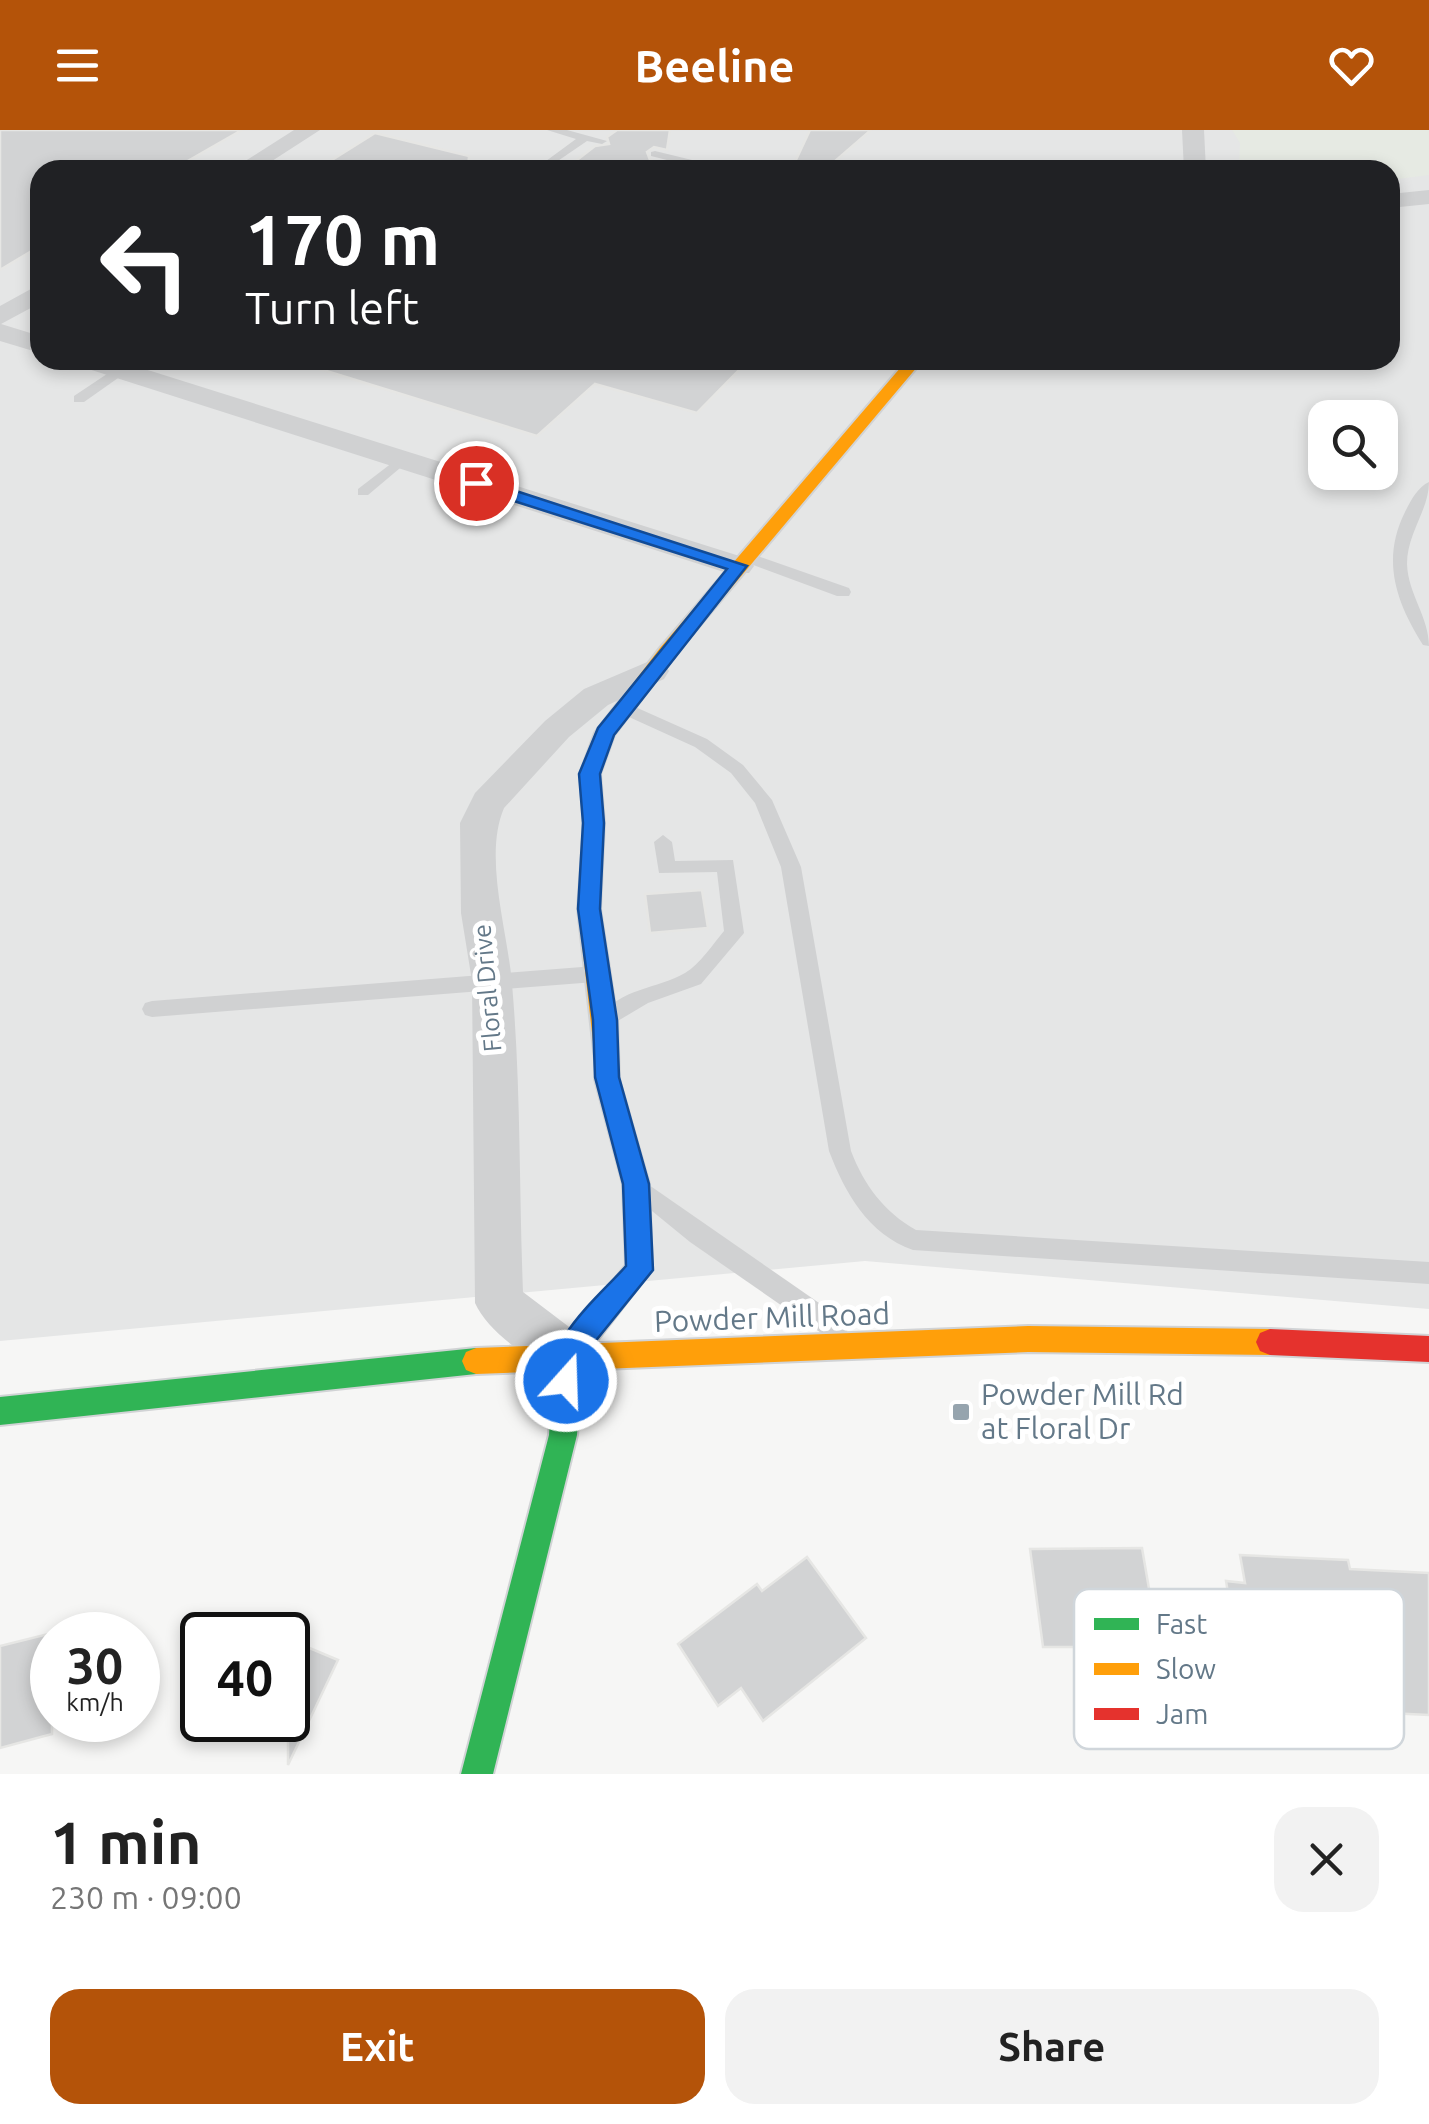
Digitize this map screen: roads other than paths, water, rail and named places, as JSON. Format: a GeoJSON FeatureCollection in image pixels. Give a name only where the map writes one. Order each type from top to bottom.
{"type":"FeatureCollection","features":[{"type":"Feature","properties":{"kind":"street"},"geometry":{"type":"LineString","coordinates":[[259,160],[309,130]]}},
{"type":"Feature","properties":{"kind":"street"},"geometry":{"type":"LineString","coordinates":[[1192,130],[1194,160]]}},
{"type":"Feature","properties":{"kind":"street"},"geometry":{"type":"LineString","coordinates":[[1400,200],[1429,197]]}},
{"type":"Feature","properties":{"kind":"street"},"geometry":{"type":"LineString","coordinates":[[0,316],[30,298]]}},
{"type":"Feature","properties":{"kind":"street"},"geometry":{"type":"LineString","coordinates":[[0,332],[30,342]]}},
{"type":"Feature","properties":{"kind":"street"},"geometry":{"type":"LineString","coordinates":[[122,370],[402,460],[742,562]]}},
{"type":"Feature","properties":{"kind":"street","name":"Floral Drive"},"geometry":{"type":"LineString","coordinates":[[652,672],[596,697],[557,729],[488,802],[478,823],[481,913],[492,982],[500,1304],[568,1354],[640,1270],[636,1184],[607,1077],[605,1020],[589,909],[594,823],[590,774],[605,733],[652,672],[906,370]]}},
{"type":"Feature","properties":{"kind":"street","name":"Powder Mill Road"},"geometry":{"type":"LineString","coordinates":[[0,1411],[444,1363],[568,1354],[1028,1339],[1363,1343],[1429,1349]]}},
{"type":"Feature","properties":{"kind":"street"},"geometry":{"type":"LineString","coordinates":[[477,1774],[563,1434],[568,1354]]}},
{"type":"Feature","properties":{"kind":"lane"},"geometry":{"type":"LineString","coordinates":[[552,130],[602,141]]}},
{"type":"Feature","properties":{"kind":"lane"},"geometry":{"type":"LineString","coordinates":[[554,160],[584,138]]}},
{"type":"Feature","properties":{"kind":"lane"},"geometry":{"type":"LineString","coordinates":[[655,154],[680,160]]}},
{"type":"Feature","properties":{"kind":"lane"},"geometry":{"type":"LineString","coordinates":[[79,399],[122,370]]}},
{"type":"Feature","properties":{"kind":"lane"},"geometry":{"type":"LineString","coordinates":[[363,492],[402,460]]}},
{"type":"Feature","properties":{"kind":"lane"},"geometry":{"type":"LineString","coordinates":[[1429,486],[1399,548],[1398,586],[1429,641]]}},
{"type":"Feature","properties":{"kind":"lane"},"geometry":{"type":"LineString","coordinates":[[742,562],[843,592]]}},
{"type":"Feature","properties":{"kind":"lane"},"geometry":{"type":"LineString","coordinates":[[624,708],[701,743],[737,769],[763,800],[790,867],[840,1151],[852,1184],[886,1227],[914,1240],[1429,1273]]}},
{"type":"Feature","properties":{"kind":"lane"},"geometry":{"type":"LineString","coordinates":[[605,1020],[641,997],[694,978],[734,933],[726,865],[666,868],[663,842]]}},
{"type":"Feature","properties":{"kind":"lane"},"geometry":{"type":"LineString","coordinates":[[152,1009],[597,974]]}},
{"type":"Feature","properties":{"kind":"lane"},"geometry":{"type":"LineString","coordinates":[[636,1184],[698,1235],[859,1344]]}},
{"type":"Feature","properties":{"kind":"place","name":"Powder Mill Rd at Floral Dr"},"geometry":{"type":"Point","coordinates":[961,1412]}}]}
